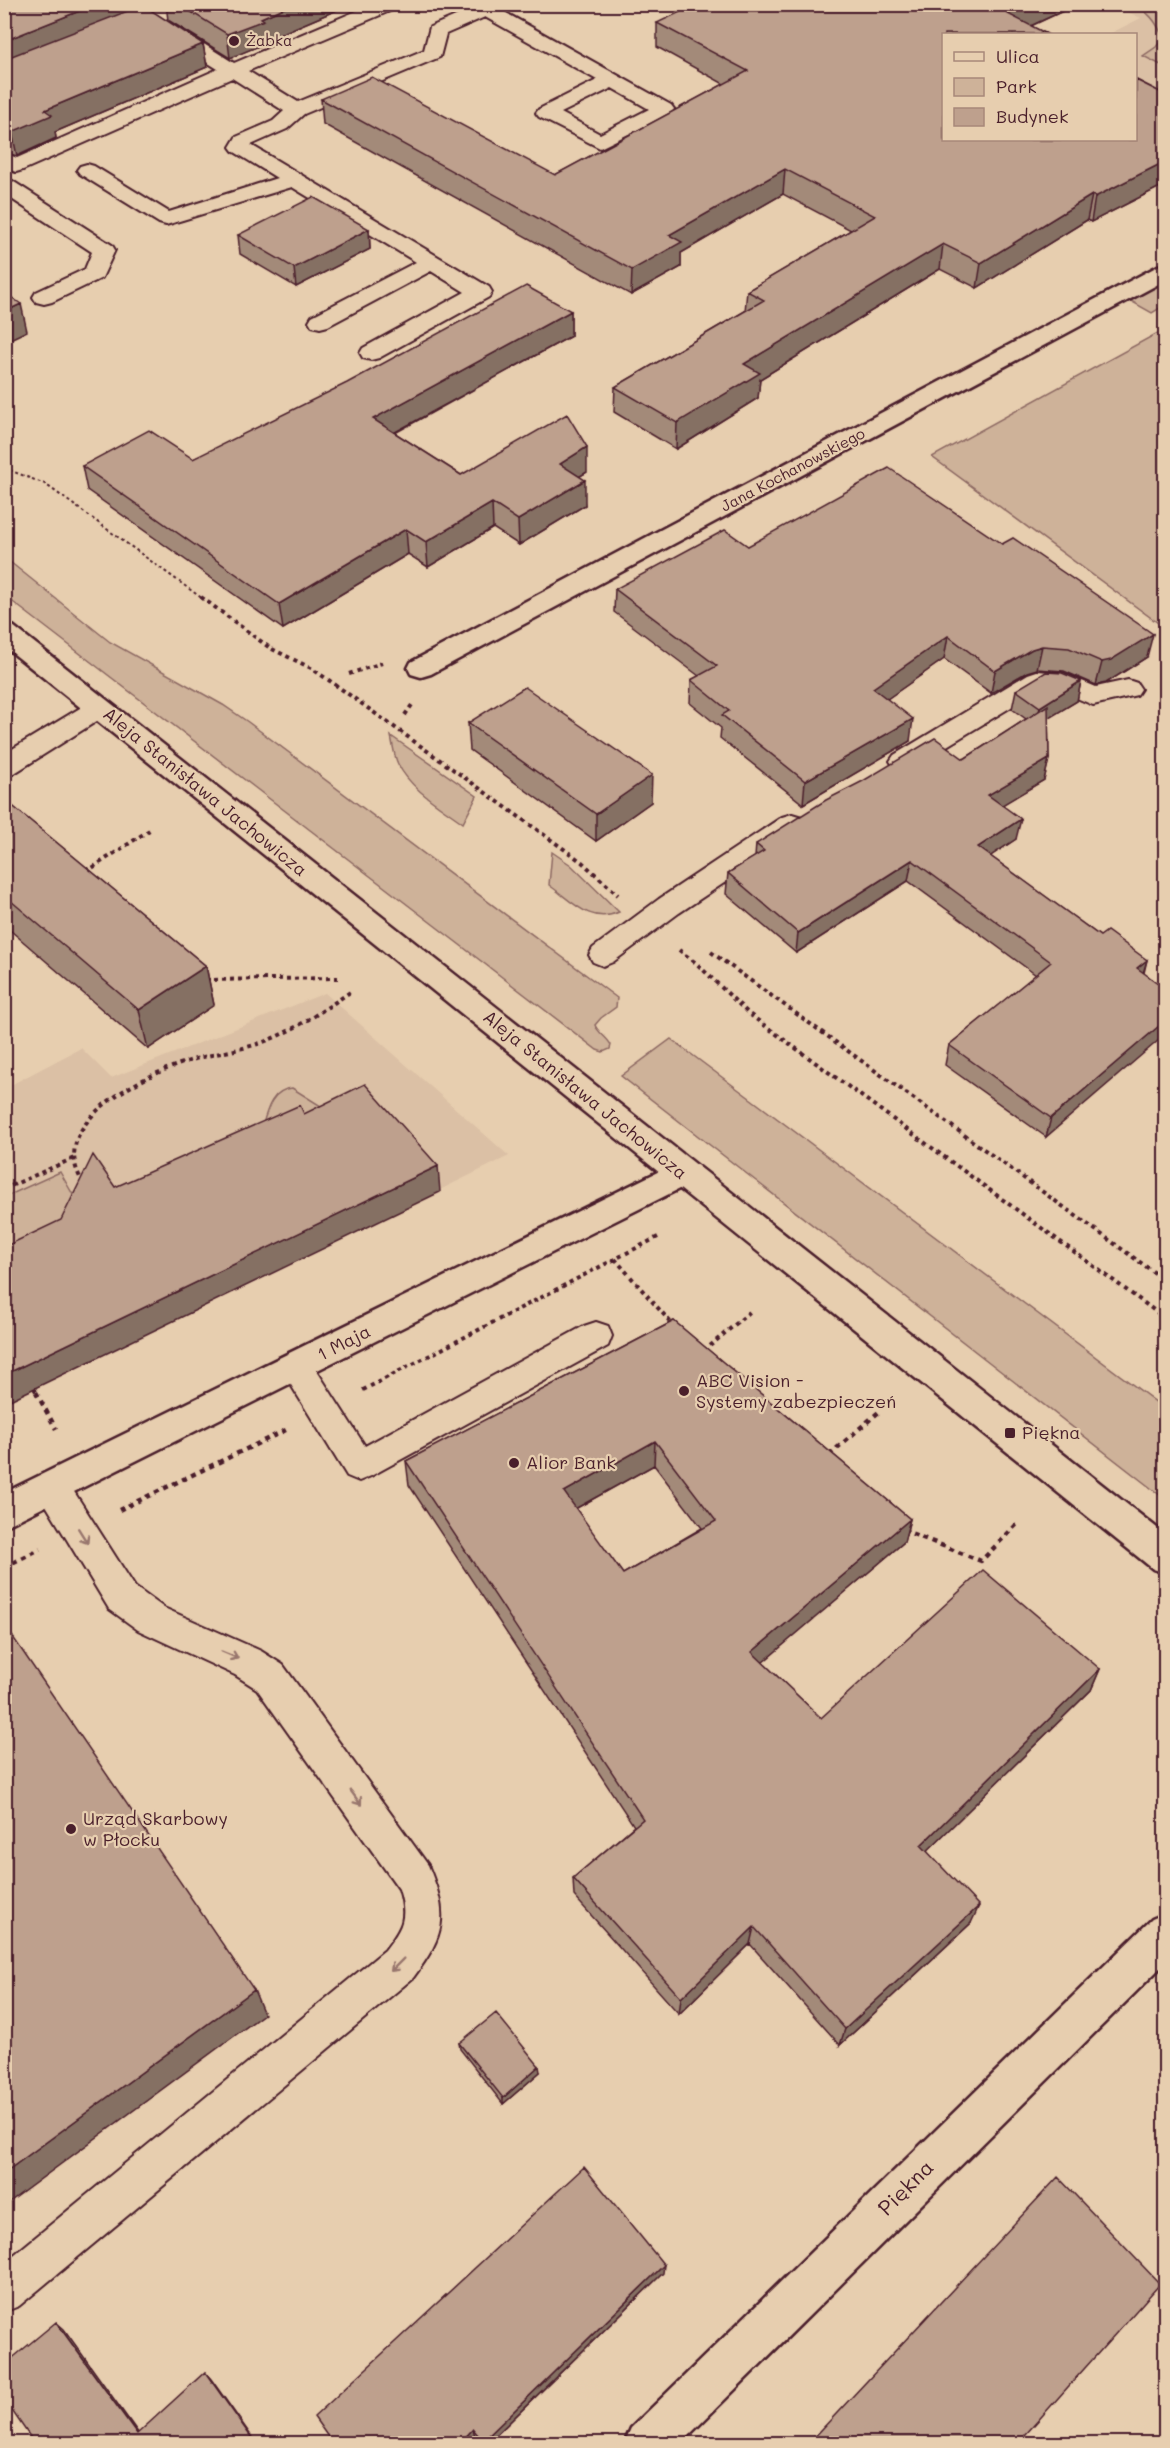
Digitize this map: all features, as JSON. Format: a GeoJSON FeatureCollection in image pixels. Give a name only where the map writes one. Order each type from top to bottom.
{"type":"FeatureCollection","features":[{"type":"Feature","properties":{"kind":"street"},"geometry":{"type":"LineString","coordinates":[[93,41],[185,4]]}},
{"type":"Feature","properties":{"kind":"street","name":"Jana Kochanowskiego"},"geometry":{"type":"LineString","coordinates":[[421,668],[1166,271]]}},
{"type":"Feature","properties":{"kind":"street","name":"Aleja Stanisława Jachowicza"},"geometry":{"type":"LineString","coordinates":[[4,632],[579,1087],[682,1173],[1166,1557]]}},
{"type":"Feature","properties":{"kind":"street","name":"1 Maja"},"geometry":{"type":"LineString","coordinates":[[4,1511],[682,1173]]}},
{"type":"Feature","properties":{"kind":"street","name":"Piękna"},"geometry":{"type":"LineString","coordinates":[[647,2444],[1166,1934]]}},
{"type":"Feature","properties":{"kind":"lane"},"geometry":{"type":"LineString","coordinates":[[4,159],[16,166],[233,70],[390,4]]}},
{"type":"Feature","properties":{"kind":"lane"},"geometry":{"type":"LineString","coordinates":[[371,353],[481,292],[240,147],[243,141],[280,125],[297,111],[433,53],[438,31],[482,7],[613,80],[664,109],[600,142],[546,113],[613,80]]}},
{"type":"Feature","properties":{"kind":"lane"},"geometry":{"type":"LineString","coordinates":[[149,19],[297,111]]}},
{"type":"Feature","properties":{"kind":"lane"},"geometry":{"type":"LineString","coordinates":[[87,170],[166,219],[277,186],[291,179]]}},
{"type":"Feature","properties":{"kind":"lane"},"geometry":{"type":"LineString","coordinates":[[4,184],[104,250],[94,273],[44,297]]}},
{"type":"Feature","properties":{"kind":"lane"},"geometry":{"type":"LineString","coordinates":[[320,321],[431,263]]}},
{"type":"Feature","properties":{"kind":"lane"},"geometry":{"type":"LineString","coordinates":[[878,776],[1037,680],[1063,682],[1093,696],[1128,689]]}},
{"type":"Feature","properties":{"kind":"lane"},"geometry":{"type":"LineString","coordinates":[[4,767],[99,708]]}},
{"type":"Feature","properties":{"kind":"lane"},"geometry":{"type":"LineString","coordinates":[[603,956],[646,922],[774,834],[813,811]]}},
{"type":"Feature","properties":{"kind":"lane"},"geometry":{"type":"LineString","coordinates":[[296,1367],[359,1466],[596,1336]]}},
{"type":"Feature","properties":{"kind":"lane"},"geometry":{"type":"LineString","coordinates":[[4,2291],[399,1964],[416,1943],[424,1922],[423,1901],[414,1878],[270,1677],[248,1663],[151,1620],[122,1598],[52,1487]]}},
{"type":"Feature","properties":{"kind":"path"},"geometry":{"type":"LineString","coordinates":[[4,468],[45,484],[270,648],[311,668],[336,685],[582,862],[664,940],[696,963],[749,1014],[1166,1319]]}},
{"type":"Feature","properties":{"kind":"path"},"geometry":{"type":"LineString","coordinates":[[78,877],[151,829]]}},
{"type":"Feature","properties":{"kind":"path"},"geometry":{"type":"LineString","coordinates":[[711,952],[1166,1281]]}},
{"type":"Feature","properties":{"kind":"path"},"geometry":{"type":"LineString","coordinates":[[198,974],[207,981],[338,978]]}},
{"type":"Feature","properties":{"kind":"path"},"geometry":{"type":"LineString","coordinates":[[86,1188],[80,1179],[74,1158],[80,1129],[96,1110],[163,1070],[274,1038],[353,990]]}},
{"type":"Feature","properties":{"kind":"path"},"geometry":{"type":"LineString","coordinates":[[4,1189],[74,1158]]}},
{"type":"Feature","properties":{"kind":"path"},"geometry":{"type":"LineString","coordinates":[[658,1237],[615,1259],[677,1331]]}},
{"type":"Feature","properties":{"kind":"path"},"geometry":{"type":"LineString","coordinates":[[710,1361],[701,1353],[752,1310]]}},
{"type":"Feature","properties":{"kind":"path"},"geometry":{"type":"LineString","coordinates":[[34,1388],[56,1429]]}},
{"type":"Feature","properties":{"kind":"path"},"geometry":{"type":"LineString","coordinates":[[824,1459],[881,1410]]}},
{"type":"Feature","properties":{"kind":"path"},"geometry":{"type":"LineString","coordinates":[[4,1568],[324,1411]]}},
{"type":"Feature","properties":{"kind":"path"},"geometry":{"type":"LineString","coordinates":[[900,1525],[908,1532],[981,1561],[1020,1521]]}},
{"type":"Feature","properties":{"kind":"shaded area"},"geometry":{"type":"Polygon","coordinates":[[[1113,5],[1165,5],[1165,105],[1137,91],[1137,33],[1111,33],[1141,18],[1113,5]]]}},
{"type":"Feature","properties":{"kind":"shaded area"},"geometry":{"type":"Polygon","coordinates":[[[325,993],[509,1156],[5,1403],[5,1088],[81,1048],[111,1078],[325,993]]]}},
{"type":"Feature","properties":{"kind":"green space"},"geometry":{"type":"Polygon","coordinates":[[[1134,5],[1165,5],[1165,67],[1143,56],[1156,47],[1163,38],[1152,18],[1134,5]]]}},
{"type":"Feature","properties":{"kind":"green space"},"geometry":{"type":"Polygon","coordinates":[[[1165,280],[1165,305],[1152,313],[1129,300],[1165,280]]]}},
{"type":"Feature","properties":{"kind":"green space"},"geometry":{"type":"Polygon","coordinates":[[[1165,329],[1165,628],[932,457],[1165,329]]]}},
{"type":"Feature","properties":{"kind":"green space"},"geometry":{"type":"Polygon","coordinates":[[[5,558],[110,642],[223,705],[248,722],[617,998],[616,1007],[595,1025],[611,1045],[610,1049],[603,1052],[597,1050],[5,596],[5,558]]]}},
{"type":"Feature","properties":{"kind":"green space"},"geometry":{"type":"Polygon","coordinates":[[[391,736],[477,796],[463,823],[410,782],[397,761],[391,736]]]}},
{"type":"Feature","properties":{"kind":"green space"},"geometry":{"type":"Polygon","coordinates":[[[552,852],[571,865],[619,912],[599,916],[590,913],[549,885],[552,852]]]}},
{"type":"Feature","properties":{"kind":"green space"},"geometry":{"type":"Polygon","coordinates":[[[671,1039],[1165,1409],[1165,1499],[621,1076],[671,1039]]]}},
{"type":"Feature","properties":{"kind":"green space"},"geometry":{"type":"Polygon","coordinates":[[[292,1088],[345,1121],[260,1134],[273,1098],[278,1093],[292,1088]]]}},
{"type":"Feature","properties":{"kind":"green space"},"geometry":{"type":"Polygon","coordinates":[[[60,1172],[92,1228],[5,1276],[5,1197],[60,1172]]]}},
{"type":"Feature","properties":{"kind":"building"},"geometry":{"type":"Polygon","coordinates":[[[4,4],[97,4],[4,41],[4,4]]]}},
{"type":"Feature","properties":{"kind":"building"},"geometry":{"type":"Polygon","coordinates":[[[178,4],[293,4],[261,18],[264,20],[227,34],[178,4]]]}},
{"type":"Feature","properties":{"kind":"building"},"geometry":{"type":"Polygon","coordinates":[[[697,4],[1029,4],[1008,14],[1045,33],[942,33],[942,141],[1137,141],[1137,80],[1166,95],[1166,161],[1095,197],[1092,195],[981,263],[943,244],[744,364],[760,373],[677,423],[615,387],[764,300],[747,291],[875,216],[785,169],[669,235],[682,242],[632,270],[321,99],[372,77],[555,175],[748,71],[657,23],[697,4]]]}},
{"type":"Feature","properties":{"kind":"building"},"geometry":{"type":"Polygon","coordinates":[[[143,5],[203,44],[45,110],[52,115],[12,132],[4,130],[4,59],[143,5]]]}},
{"type":"Feature","properties":{"kind":"building"},"geometry":{"type":"Polygon","coordinates":[[[313,197],[369,229],[294,268],[238,235],[313,197]]]}},
{"type":"Feature","properties":{"kind":"building"},"geometry":{"type":"Polygon","coordinates":[[[526,286],[571,311],[373,419],[461,475],[567,414],[587,447],[560,464],[585,480],[518,520],[492,503],[426,542],[406,529],[279,604],[82,466],[149,430],[193,459],[347,383],[526,286]]]}},
{"type":"Feature","properties":{"kind":"building"},"geometry":{"type":"Polygon","coordinates":[[[4,292],[21,304],[4,312],[4,292]]]}},
{"type":"Feature","properties":{"kind":"building"},"geometry":{"type":"Polygon","coordinates":[[[889,468],[1002,544],[1013,538],[1153,634],[1111,660],[1102,662],[1069,648],[1042,646],[1032,649],[995,671],[948,636],[873,688],[913,719],[805,781],[722,715],[729,711],[691,680],[717,666],[615,589],[725,530],[748,546],[889,468]]]}},
{"type":"Feature","properties":{"kind":"building"},"geometry":{"type":"Polygon","coordinates":[[[1046,672],[1062,673],[1081,681],[1040,707],[1016,690],[1046,672]]]}},
{"type":"Feature","properties":{"kind":"building"},"geometry":{"type":"Polygon","coordinates":[[[525,687],[652,775],[596,814],[468,723],[525,687]]]}},
{"type":"Feature","properties":{"kind":"building"},"geometry":{"type":"Polygon","coordinates":[[[1048,705],[1049,759],[988,795],[1021,819],[978,847],[1100,936],[1107,931],[1147,960],[1137,968],[1166,989],[1166,1020],[1051,1118],[949,1045],[1051,962],[912,860],[798,933],[728,873],[764,851],[756,844],[826,800],[935,738],[964,759],[1048,705]]]}},
{"type":"Feature","properties":{"kind":"building"},"geometry":{"type":"Polygon","coordinates":[[[4,799],[206,966],[139,1010],[4,895],[4,799]]]}},
{"type":"Feature","properties":{"kind":"building"},"geometry":{"type":"Polygon","coordinates":[[[365,1084],[438,1166],[4,1375],[4,1247],[61,1220],[93,1155],[115,1187],[300,1105],[304,1114],[365,1084]]]}},
{"type":"Feature","properties":{"kind":"building"},"geometry":{"type":"Polygon","coordinates":[[[674,1321],[910,1519],[752,1652],[821,1718],[983,1570],[1100,1669],[921,1845],[979,1906],[845,2029],[754,1927],[681,1998],[573,1878],[643,1819],[406,1461],[674,1321]],[[655,1441],[564,1492],[623,1574],[716,1521],[655,1441]]]}},
{"type":"Feature","properties":{"kind":"building","name":"Urząd Skarbowy w Płocku"},"geometry":{"type":"Polygon","coordinates":[[[4,1624],[254,1990],[4,2173],[4,1624]]]}},
{"type":"Feature","properties":{"kind":"building"},"geometry":{"type":"Polygon","coordinates":[[[496,2013],[539,2066],[503,2098],[459,2043],[496,2013]]]}},
{"type":"Feature","properties":{"kind":"building"},"geometry":{"type":"Polygon","coordinates":[[[584,2167],[664,2265],[483,2441],[473,2429],[459,2444],[333,2444],[314,2417],[584,2167]]]}},
{"type":"Feature","properties":{"kind":"building"},"geometry":{"type":"Polygon","coordinates":[[[1058,2177],[1160,2284],[1017,2444],[808,2444],[1058,2177]]]}},
{"type":"Feature","properties":{"kind":"building"},"geometry":{"type":"Polygon","coordinates":[[[56,2322],[137,2434],[205,2372],[256,2444],[35,2444],[4,2399],[4,2365],[56,2322]]]}},
{"type":"Feature","properties":{"kind":"place","name":"Żabka"},"geometry":{"type":"Point","coordinates":[234,41]}},
{"type":"Feature","properties":{"kind":"place","name":"ABC Vision - Systemy zabezpieczeń"},"geometry":{"type":"Point","coordinates":[684,1391]}},
{"type":"Feature","properties":{"kind":"place","name":"Piękna"},"geometry":{"type":"Point","coordinates":[1010,1433]}},
{"type":"Feature","properties":{"kind":"place","name":"Alior Bank"},"geometry":{"type":"Point","coordinates":[514,1463]}},
{"type":"Feature","properties":{"kind":"place","name":"Urząd Skarbowy w Płocku"},"geometry":{"type":"Point","coordinates":[71,1829]}}]}
